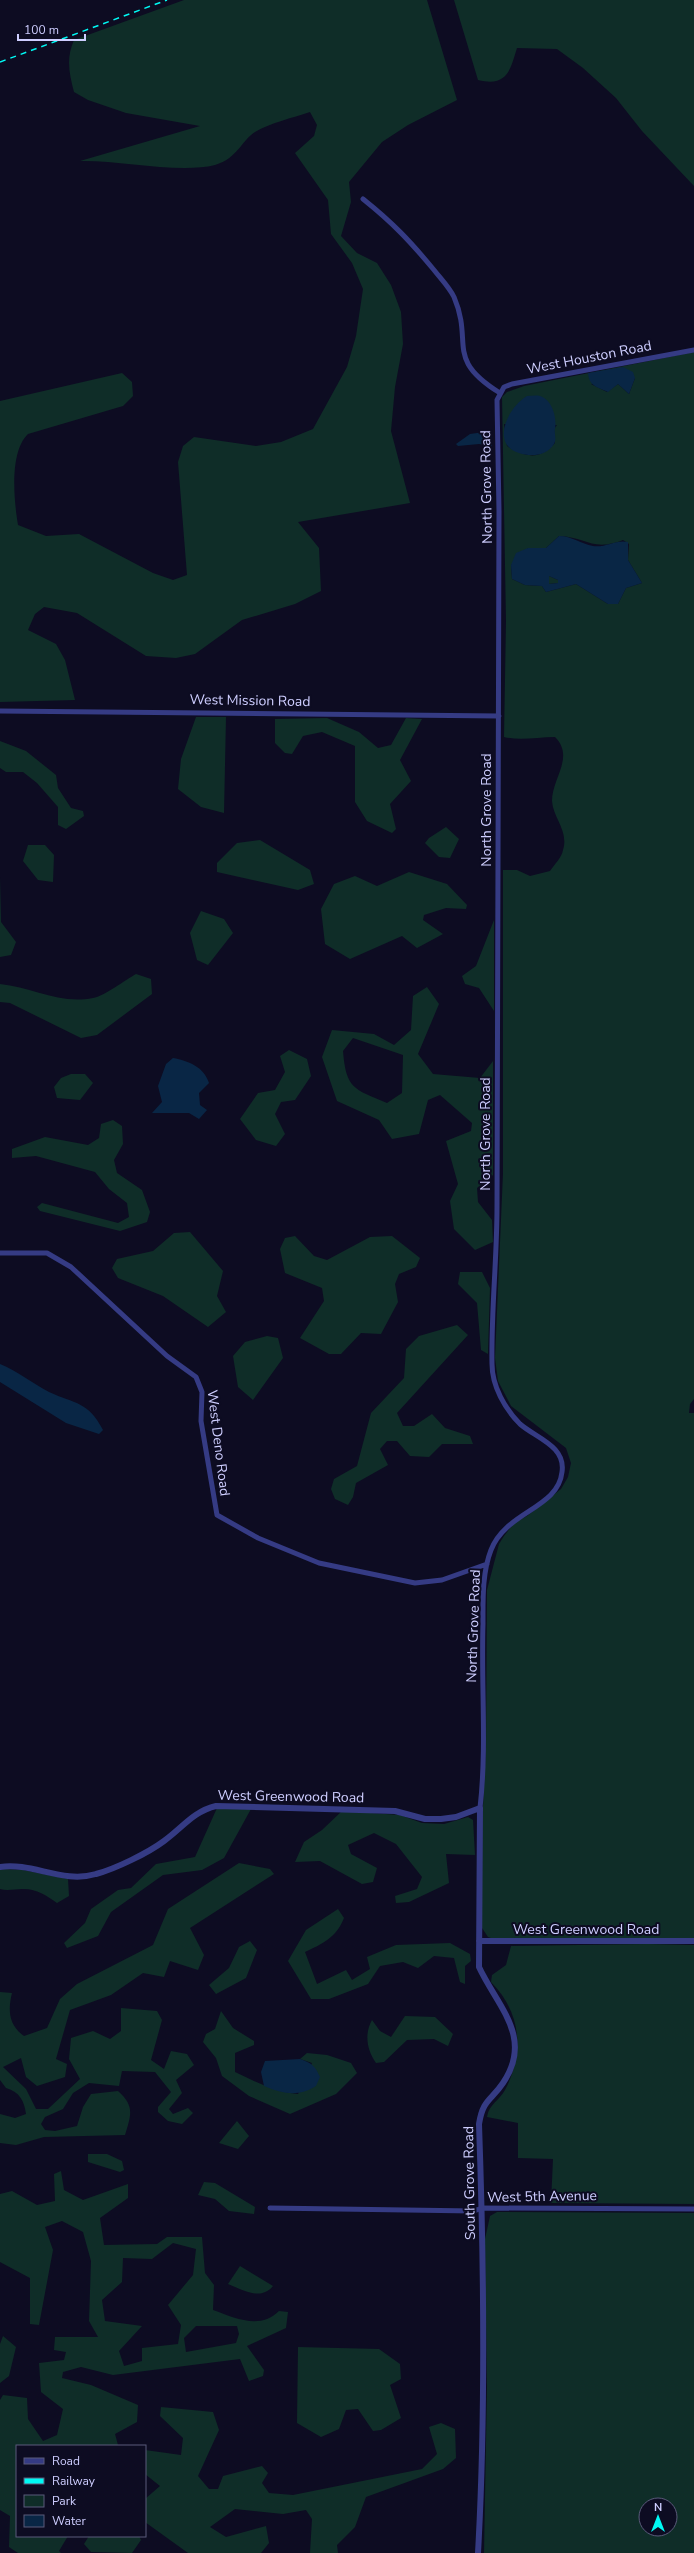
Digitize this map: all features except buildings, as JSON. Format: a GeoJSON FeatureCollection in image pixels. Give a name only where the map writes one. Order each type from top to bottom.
{"type":"FeatureCollection","features":[{"type":"Feature","properties":{"kind":"street"},"geometry":{"type":"LineString","coordinates":[[363,199],[404,233],[447,286],[458,310],[465,362],[472,372],[500,393]]}},
{"type":"Feature","properties":{"kind":"street","name":"West Houston Road"},"geometry":{"type":"LineString","coordinates":[[500,393],[504,387],[512,384],[694,350]]}},
{"type":"Feature","properties":{"kind":"street","name":"North Grove Road"},"geometry":{"type":"LineString","coordinates":[[480,1808],[484,1763],[484,1588],[487,1564],[492,1548],[505,1527],[542,1504],[551,1495],[562,1475],[562,1463],[558,1452],[519,1422],[507,1408],[492,1376],[497,1212],[499,716],[497,400],[500,393]]}},
{"type":"Feature","properties":{"kind":"street","name":"West Mission Road"},"geometry":{"type":"LineString","coordinates":[[0,711],[499,716]]}},
{"type":"Feature","properties":{"kind":"street","name":"West Deno Road"},"geometry":{"type":"LineString","coordinates":[[0,1253],[47,1253],[71,1267],[168,1356],[196,1377],[202,1392],[201,1421],[217,1515],[258,1538],[319,1563],[415,1583],[442,1580],[487,1564]]}},
{"type":"Feature","properties":{"kind":"street","name":"West Greenwood Road"},"geometry":{"type":"LineString","coordinates":[[0,1867],[24,1868],[70,1877],[97,1874],[163,1842],[194,1815],[216,1806],[395,1811],[425,1819],[456,1817],[480,1808]]}},
{"type":"Feature","properties":{"kind":"street","name":"South Grove Road"},"geometry":{"type":"LineString","coordinates":[[478,2553],[481,2495],[482,2208],[479,2124],[481,2109],[503,2084],[511,2068],[514,2048],[513,2029],[507,2012],[486,1982],[480,1967],[480,1808]]}},
{"type":"Feature","properties":{"kind":"street","name":"West Greenwood Road"},"geometry":{"type":"LineString","coordinates":[[479,1941],[694,1941]]}},
{"type":"Feature","properties":{"kind":"street","name":"West 5th Avenue"},"geometry":{"type":"LineString","coordinates":[[270,2208],[474,2211],[482,2208],[694,2209]]}},
{"type":"Feature","properties":{"kind":"green space"},"geometry":{"type":"Polygon","coordinates":[[[184,0],[427,0],[457,100],[408,125],[382,142],[349,182],[351,202],[341,236],[357,253],[377,263],[391,285],[401,312],[403,344],[395,387],[391,431],[410,503],[298,522],[319,548],[321,591],[295,604],[242,620],[195,654],[176,658],[146,656],[77,613],[44,607],[35,614],[28,630],[56,644],[65,660],[75,700],[0,702],[0,401],[122,373],[132,382],[133,396],[123,406],[28,434],[22,442],[15,464],[14,490],[18,525],[46,536],[79,534],[153,573],[173,580],[187,575],[178,462],[183,446],[194,437],[256,446],[281,442],[313,429],[347,367],[356,336],[363,289],[352,263],[331,234],[328,200],[295,153],[314,136],[317,125],[310,112],[274,123],[255,132],[234,154],[223,162],[215,165],[184,168],[80,161],[200,126],[126,113],[88,100],[74,92],[69,66],[71,47],[74,40],[184,0]]]}},
{"type":"Feature","properties":{"kind":"green space"},"geometry":{"type":"Polygon","coordinates":[[[454,0],[694,0],[694,186],[642,131],[616,98],[583,68],[557,49],[517,48],[512,64],[506,75],[495,81],[488,82],[478,80],[454,0]]]}},
{"type":"Feature","properties":{"kind":"green space"},"geometry":{"type":"Polygon","coordinates":[[[694,352],[694,1399],[690,1404],[689,1413],[694,1413],[694,1939],[491,1938],[488,1937],[482,1928],[481,1845],[486,1748],[487,1590],[499,1544],[504,1536],[514,1523],[527,1516],[561,1489],[568,1477],[571,1463],[566,1448],[511,1406],[498,1381],[495,1358],[503,1173],[503,870],[517,870],[530,876],[550,871],[562,853],[564,843],[564,837],[552,801],[555,784],[563,760],[561,745],[555,737],[523,739],[504,737],[506,621],[502,397],[507,392],[524,386],[694,352]],[[635,378],[591,384],[607,392],[618,384],[629,394],[635,378]],[[504,424],[507,446],[526,455],[538,455],[543,453],[555,443],[554,429],[557,425],[504,424]],[[559,536],[546,548],[528,548],[511,565],[512,579],[525,585],[542,586],[546,592],[576,584],[608,604],[618,604],[626,588],[642,583],[628,560],[629,544],[623,540],[604,545],[559,536]]]}},
{"type":"Feature","properties":{"kind":"green space"},"geometry":{"type":"Polygon","coordinates":[[[549,576],[558,580],[558,583],[549,584],[547,579],[549,576]]]}},
{"type":"Feature","properties":{"kind":"green space"},"geometry":{"type":"Polygon","coordinates":[[[196,717],[226,717],[224,813],[201,807],[178,789],[181,759],[196,717]]]}},
{"type":"Feature","properties":{"kind":"green space"},"geometry":{"type":"Polygon","coordinates":[[[327,718],[359,732],[378,748],[391,745],[406,718],[422,719],[400,760],[411,781],[390,804],[396,829],[392,833],[367,821],[355,802],[355,746],[322,732],[303,736],[292,754],[285,753],[275,743],[275,719],[327,718]]]}},
{"type":"Feature","properties":{"kind":"green space"},"geometry":{"type":"Polygon","coordinates":[[[0,741],[26,751],[56,775],[58,788],[71,808],[83,811],[84,816],[66,829],[58,825],[58,807],[37,783],[23,772],[6,772],[0,768],[0,741]]]}},
{"type":"Feature","properties":{"kind":"green space"},"geometry":{"type":"Polygon","coordinates":[[[446,827],[459,839],[450,858],[439,857],[425,843],[429,838],[446,827]]]}},
{"type":"Feature","properties":{"kind":"green space"},"geometry":{"type":"Polygon","coordinates":[[[260,840],[310,870],[314,884],[298,890],[217,872],[217,863],[237,843],[260,840]]]}},
{"type":"Feature","properties":{"kind":"green space"},"geometry":{"type":"Polygon","coordinates":[[[28,845],[45,845],[54,855],[53,882],[38,880],[23,861],[28,845]]]}},
{"type":"Feature","properties":{"kind":"green space"},"geometry":{"type":"Polygon","coordinates":[[[409,872],[447,884],[467,905],[466,909],[446,908],[424,915],[423,920],[443,934],[417,948],[402,936],[350,959],[325,944],[321,909],[334,884],[355,876],[377,886],[409,872]]]}},
{"type":"Feature","properties":{"kind":"green space"},"geometry":{"type":"Polygon","coordinates":[[[0,877],[1,922],[16,942],[11,955],[0,957],[0,877]]]}},
{"type":"Feature","properties":{"kind":"green space"},"geometry":{"type":"Polygon","coordinates":[[[201,911],[224,919],[233,933],[208,965],[197,960],[190,933],[201,911]]]}},
{"type":"Feature","properties":{"kind":"green space"},"geometry":{"type":"Polygon","coordinates":[[[494,920],[494,1011],[479,988],[465,984],[462,976],[476,966],[494,920]]]}},
{"type":"Feature","properties":{"kind":"green space"},"geometry":{"type":"Polygon","coordinates":[[[136,974],[151,979],[152,994],[97,1035],[81,1038],[10,1003],[0,1002],[0,984],[23,988],[46,995],[81,1000],[98,997],[136,974]]]}},
{"type":"Feature","properties":{"kind":"green space"},"geometry":{"type":"Polygon","coordinates":[[[427,987],[439,1004],[418,1054],[433,1074],[480,1078],[493,1061],[493,1175],[477,1188],[478,1202],[492,1220],[493,1242],[475,1250],[454,1229],[450,1201],[458,1184],[446,1141],[471,1131],[472,1123],[440,1095],[428,1100],[419,1134],[392,1139],[379,1120],[337,1101],[322,1057],[332,1030],[374,1034],[394,1045],[411,1030],[413,996],[427,987]],[[353,1038],[343,1051],[346,1073],[354,1086],[359,1090],[387,1103],[402,1093],[403,1055],[353,1038]]]}},
{"type":"Feature","properties":{"kind":"green space"},"geometry":{"type":"Polygon","coordinates":[[[289,1050],[307,1059],[311,1076],[295,1100],[281,1102],[275,1114],[285,1134],[276,1146],[256,1140],[240,1119],[258,1093],[275,1090],[285,1072],[280,1056],[289,1050]]]}},
{"type":"Feature","properties":{"kind":"green space"},"geometry":{"type":"Polygon","coordinates":[[[71,1074],[85,1074],[93,1083],[80,1100],[57,1098],[54,1087],[61,1078],[71,1074]]]}},
{"type":"Feature","properties":{"kind":"green space"},"geometry":{"type":"Polygon","coordinates":[[[113,1120],[122,1126],[123,1144],[114,1160],[117,1173],[142,1190],[150,1212],[147,1222],[120,1231],[40,1211],[37,1207],[42,1203],[118,1223],[129,1217],[127,1203],[109,1189],[95,1172],[36,1156],[12,1158],[12,1149],[45,1137],[88,1145],[99,1138],[101,1124],[113,1120]]]}},
{"type":"Feature","properties":{"kind":"green space"},"geometry":{"type":"Polygon","coordinates":[[[190,1232],[223,1271],[217,1296],[226,1312],[208,1327],[163,1296],[118,1278],[112,1268],[117,1259],[153,1251],[174,1233],[190,1232]]]}},
{"type":"Feature","properties":{"kind":"green space"},"geometry":{"type":"Polygon","coordinates":[[[295,1236],[314,1256],[327,1260],[370,1237],[392,1236],[420,1258],[416,1267],[399,1274],[395,1284],[398,1302],[381,1334],[361,1333],[341,1354],[329,1354],[300,1338],[324,1301],[322,1288],[285,1273],[280,1249],[285,1238],[295,1236]]]}},
{"type":"Feature","properties":{"kind":"green space"},"geometry":{"type":"Polygon","coordinates":[[[460,1272],[482,1272],[490,1288],[488,1354],[481,1350],[477,1303],[458,1284],[460,1272]]]}},
{"type":"Feature","properties":{"kind":"green space"},"geometry":{"type":"Polygon","coordinates":[[[457,1325],[468,1335],[397,1413],[403,1426],[414,1426],[432,1414],[445,1428],[470,1436],[473,1444],[442,1444],[429,1457],[410,1456],[397,1441],[387,1441],[380,1449],[388,1465],[356,1483],[353,1497],[348,1505],[335,1499],[331,1489],[334,1479],[357,1466],[371,1413],[404,1378],[406,1349],[419,1336],[457,1325]]]}},
{"type":"Feature","properties":{"kind":"green space"},"geometry":{"type":"Polygon","coordinates":[[[267,1336],[278,1338],[283,1358],[253,1400],[238,1387],[233,1356],[245,1342],[267,1336]]]}},
{"type":"Feature","properties":{"kind":"green space"},"geometry":{"type":"Polygon","coordinates":[[[217,1808],[251,1809],[224,1858],[202,1870],[163,1875],[111,1912],[98,1936],[67,1948],[64,1943],[85,1923],[91,1909],[118,1890],[131,1888],[156,1864],[195,1857],[217,1808]]]}},
{"type":"Feature","properties":{"kind":"green space"},"geometry":{"type":"Polygon","coordinates":[[[342,1811],[400,1815],[422,1823],[444,1824],[468,1817],[473,1820],[475,1855],[446,1854],[449,1883],[409,1902],[396,1903],[395,1896],[417,1889],[422,1877],[396,1844],[374,1833],[348,1845],[351,1854],[377,1868],[373,1882],[362,1884],[320,1861],[295,1862],[304,1842],[322,1830],[342,1811]]]}},
{"type":"Feature","properties":{"kind":"green space"},"geometry":{"type":"Polygon","coordinates":[[[239,1863],[270,1869],[274,1874],[190,1928],[204,1955],[198,1970],[170,1961],[164,1977],[143,1973],[111,1995],[70,2010],[56,2059],[67,2064],[65,2077],[37,2086],[26,2077],[21,2058],[3,2067],[26,2089],[36,2109],[48,2109],[80,2079],[69,2059],[71,2038],[93,2031],[110,2039],[121,2031],[121,2008],[157,2011],[162,2020],[151,2060],[164,2069],[171,2051],[187,2054],[194,2065],[176,2080],[182,2093],[169,2109],[173,2114],[188,2108],[193,2113],[182,2124],[168,2121],[158,2112],[158,2107],[171,2092],[155,2072],[122,2071],[119,2086],[89,2083],[73,2093],[63,2109],[45,2117],[41,2124],[45,2130],[55,2131],[77,2126],[83,2107],[91,2094],[118,2091],[127,2101],[130,2111],[129,2122],[125,2135],[44,2137],[16,2145],[0,2143],[0,2114],[15,2118],[26,2114],[24,2105],[18,2095],[6,2088],[0,2080],[0,1992],[12,1993],[10,2016],[15,2027],[24,2036],[47,2028],[60,1999],[77,1984],[153,1945],[168,1909],[239,1863]]]}},
{"type":"Feature","properties":{"kind":"green space"},"geometry":{"type":"Polygon","coordinates":[[[0,1870],[23,1870],[68,1879],[69,1896],[57,1903],[36,1891],[27,1889],[0,1889],[0,1870]]]}},
{"type":"Feature","properties":{"kind":"green space"},"geometry":{"type":"Polygon","coordinates":[[[338,1909],[344,1918],[337,1931],[328,1940],[305,1952],[317,1984],[346,1970],[352,1980],[370,1969],[367,1957],[396,1945],[450,1943],[470,1954],[471,1961],[465,1966],[465,1984],[460,1982],[454,1958],[434,1956],[418,1968],[403,1962],[380,1966],[368,1984],[329,1999],[311,1999],[288,1961],[306,1930],[338,1909]]]}},
{"type":"Feature","properties":{"kind":"green space"},"geometry":{"type":"Polygon","coordinates":[[[250,1941],[257,1950],[246,1978],[216,1994],[209,1985],[229,1968],[239,1947],[250,1941]]]}},
{"type":"Feature","properties":{"kind":"green space"},"geometry":{"type":"Polygon","coordinates":[[[648,1944],[694,1945],[694,2204],[551,2203],[553,2159],[518,2158],[518,2123],[487,2117],[492,2106],[503,2094],[511,2076],[517,2047],[517,2033],[514,2019],[509,2006],[491,1982],[492,1975],[506,1965],[511,1946],[648,1944]]]}},
{"type":"Feature","properties":{"kind":"green space"},"geometry":{"type":"Polygon","coordinates":[[[221,2011],[233,2028],[254,2041],[254,2045],[235,2053],[235,2072],[250,2079],[273,2089],[298,2094],[312,2063],[300,2059],[307,2053],[327,2055],[351,2063],[357,2073],[336,2094],[290,2114],[249,2096],[222,2076],[216,2058],[203,2042],[206,2034],[215,2029],[221,2011]]]}},
{"type":"Feature","properties":{"kind":"green space"},"geometry":{"type":"Polygon","coordinates":[[[405,2016],[435,2017],[453,2034],[448,2046],[434,2039],[407,2040],[384,2062],[376,2063],[370,2053],[367,2036],[372,2020],[380,2031],[391,2037],[405,2016]]]}},
{"type":"Feature","properties":{"kind":"green space"},"geometry":{"type":"Polygon","coordinates":[[[237,2121],[249,2136],[238,2149],[219,2143],[237,2121]]]}},
{"type":"Feature","properties":{"kind":"green space"},"geometry":{"type":"Polygon","coordinates":[[[88,2154],[107,2154],[122,2161],[124,2170],[120,2172],[88,2162],[88,2154]]]}},
{"type":"Feature","properties":{"kind":"green space"},"geometry":{"type":"Polygon","coordinates":[[[61,2171],[64,2190],[83,2200],[128,2184],[128,2198],[100,2218],[104,2245],[157,2244],[167,2237],[202,2237],[205,2273],[214,2285],[213,2310],[247,2321],[264,2320],[272,2317],[279,2311],[288,2312],[286,2328],[247,2346],[264,2370],[263,2376],[249,2381],[240,2359],[113,2375],[81,2367],[63,2372],[62,2378],[91,2385],[138,2405],[137,2422],[115,2434],[118,2445],[16,2445],[16,2537],[67,2537],[59,2551],[61,2553],[18,2553],[9,2547],[10,2516],[0,2510],[0,2400],[3,2395],[27,2398],[28,2419],[43,2441],[57,2435],[63,2409],[41,2392],[39,2363],[64,2360],[66,2352],[54,2350],[55,2337],[98,2337],[89,2321],[91,2261],[83,2232],[62,2221],[45,2227],[53,2250],[39,2325],[30,2324],[30,2278],[0,2262],[0,2194],[12,2191],[37,2205],[55,2201],[54,2174],[61,2171]],[[173,2243],[152,2259],[123,2258],[122,2282],[102,2300],[105,2321],[142,2326],[119,2351],[124,2366],[142,2361],[142,2348],[178,2344],[181,2325],[168,2305],[193,2275],[196,2249],[173,2243]],[[196,2326],[184,2338],[186,2352],[236,2343],[239,2334],[237,2326],[196,2326]]]}},
{"type":"Feature","properties":{"kind":"green space"},"geometry":{"type":"Polygon","coordinates":[[[204,2182],[215,2183],[255,2207],[254,2214],[229,2211],[215,2199],[198,2195],[204,2182]]]}},
{"type":"Feature","properties":{"kind":"green space"},"geometry":{"type":"Polygon","coordinates":[[[497,2212],[694,2213],[694,2553],[484,2553],[487,2387],[485,2239],[490,2216],[497,2212]]]}},
{"type":"Feature","properties":{"kind":"green space"},"geometry":{"type":"Polygon","coordinates":[[[240,2266],[273,2286],[263,2293],[257,2294],[228,2284],[240,2266]]]}},
{"type":"Feature","properties":{"kind":"green space"},"geometry":{"type":"Polygon","coordinates":[[[3,2336],[16,2347],[9,2376],[0,2383],[0,2344],[3,2336]]]}},
{"type":"Feature","properties":{"kind":"green space"},"geometry":{"type":"Polygon","coordinates":[[[298,2347],[379,2349],[400,2364],[401,2379],[390,2385],[401,2418],[381,2430],[373,2431],[358,2409],[346,2410],[339,2429],[321,2437],[297,2423],[298,2347]]]}},
{"type":"Feature","properties":{"kind":"green space"},"geometry":{"type":"Polygon","coordinates":[[[161,2407],[213,2412],[219,2430],[198,2476],[209,2489],[218,2489],[223,2476],[262,2466],[268,2473],[262,2483],[269,2493],[293,2495],[422,2469],[437,2454],[429,2427],[441,2423],[455,2429],[456,2458],[443,2469],[366,2497],[355,2527],[337,2545],[338,2553],[310,2553],[312,2519],[306,2510],[283,2514],[235,2509],[210,2527],[226,2537],[266,2526],[269,2543],[261,2553],[188,2553],[146,2523],[146,2498],[160,2486],[146,2475],[146,2450],[181,2455],[183,2438],[160,2416],[161,2407]]]}},
{"type":"Feature","properties":{"kind":"green space"},"geometry":{"type":"Polygon","coordinates":[[[88,2537],[140,2537],[141,2540],[132,2553],[91,2552],[84,2544],[88,2537]]]}},
{"type":"Feature","properties":{"kind":"water"},"geometry":{"type":"Polygon","coordinates":[[[623,367],[633,372],[635,378],[629,394],[618,384],[608,392],[594,386],[590,381],[588,373],[623,367]]]}},
{"type":"Feature","properties":{"kind":"water"},"geometry":{"type":"Polygon","coordinates":[[[527,396],[540,396],[544,398],[548,401],[555,415],[554,444],[547,451],[534,455],[519,453],[510,448],[505,442],[504,434],[508,416],[520,401],[527,396]]]}},
{"type":"Feature","properties":{"kind":"water"},"geometry":{"type":"Polygon","coordinates":[[[491,431],[492,446],[479,444],[458,446],[456,444],[470,434],[491,431]]]}},
{"type":"Feature","properties":{"kind":"water"},"geometry":{"type":"Polygon","coordinates":[[[559,536],[568,537],[593,546],[602,546],[624,541],[628,542],[628,560],[642,583],[626,588],[618,604],[608,604],[576,584],[546,592],[542,586],[525,585],[512,579],[511,565],[516,553],[528,548],[546,548],[559,536]],[[549,576],[549,584],[558,583],[558,580],[549,576]]]}},
{"type":"Feature","properties":{"kind":"water"},"geometry":{"type":"Polygon","coordinates":[[[173,1058],[190,1063],[200,1069],[207,1077],[209,1083],[199,1093],[200,1105],[207,1110],[199,1119],[189,1113],[152,1113],[162,1102],[158,1086],[166,1064],[173,1058]]]}},
{"type":"Feature","properties":{"kind":"water"},"geometry":{"type":"Polygon","coordinates":[[[0,1364],[49,1392],[86,1408],[103,1430],[99,1434],[66,1423],[0,1382],[0,1364]]]}},
{"type":"Feature","properties":{"kind":"water"},"geometry":{"type":"Polygon","coordinates":[[[300,2059],[313,2065],[316,2070],[320,2077],[316,2086],[303,2092],[291,2093],[278,2091],[264,2086],[261,2072],[265,2061],[300,2059]]]}},
{"type":"Feature","properties":{"kind":"railway"},"geometry":{"type":"LineString","coordinates":[[0,62],[167,0]]}}]}
